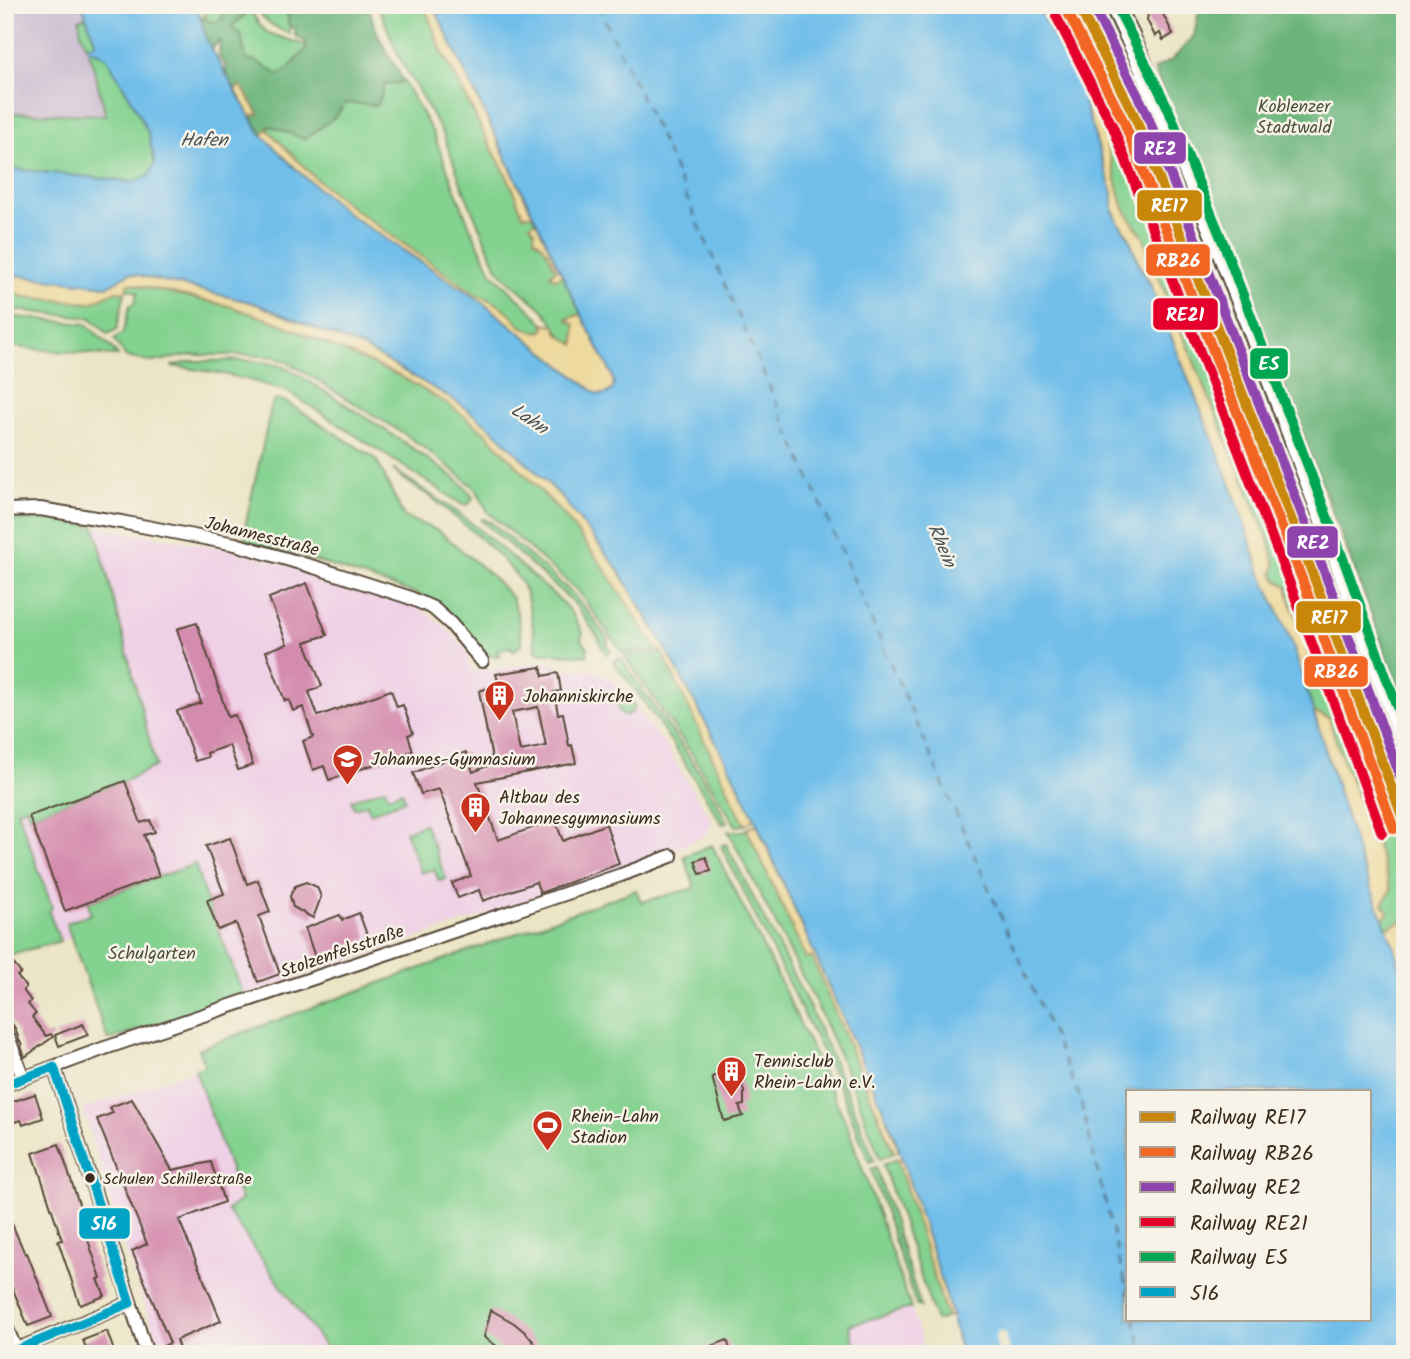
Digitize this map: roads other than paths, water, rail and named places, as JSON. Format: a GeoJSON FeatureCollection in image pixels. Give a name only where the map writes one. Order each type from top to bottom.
{"type":"FeatureCollection","features":[{"type":"Feature","properties":{"kind":"main road"},"geometry":{"type":"LineString","coordinates":[[1115,5],[1247,314],[1405,739]]}},
{"type":"Feature","properties":{"kind":"street","name":"Johannesstraße"},"geometry":{"type":"LineString","coordinates":[[5,510],[40,509],[121,522],[235,544],[314,567],[408,597],[433,608],[451,624],[482,661]]}},
{"type":"Feature","properties":{"kind":"street","name":"Stolzenfelsstraße"},"geometry":{"type":"LineString","coordinates":[[5,1085],[105,1048],[671,856]]}},
{"type":"Feature","properties":{"kind":"street"},"geometry":{"type":"LineString","coordinates":[[5,1028],[23,1078]]}},
{"type":"Feature","properties":{"kind":"street"},"geometry":{"type":"LineString","coordinates":[[54,1067],[147,1354]]}},
{"type":"Feature","properties":{"kind":"street"},"geometry":{"type":"LineString","coordinates":[[5,1324],[11,1352],[130,1303]]}},
{"type":"Feature","properties":{"kind":"water"},"geometry":{"type":"Polygon","coordinates":[[[82,5],[197,5],[206,39],[259,132],[299,172],[348,214],[479,300],[597,394],[602,394],[613,389],[612,375],[433,5],[1036,5],[1072,70],[1081,92],[1113,195],[1113,210],[1129,237],[1139,265],[1150,284],[1233,490],[1260,571],[1291,640],[1359,858],[1398,957],[1405,988],[1405,1354],[961,1354],[947,1298],[894,1134],[755,819],[667,650],[618,569],[559,494],[489,426],[456,401],[364,348],[254,303],[130,273],[108,286],[5,274],[5,168],[134,182],[149,176],[155,163],[148,132],[131,99],[106,57],[93,50],[89,51],[87,46],[96,43],[82,5]]]}},
{"type":"Feature","properties":{"kind":"rail line","name":"RE17"},"geometry":{"type":"LineString","coordinates":[[1078,5],[1135,117],[1313,575],[1405,824]]}},
{"type":"Feature","properties":{"kind":"rail line","name":"RE2"},"geometry":{"type":"LineString","coordinates":[[1092,5],[1146,112],[1324,571],[1405,789]]}},
{"type":"Feature","properties":{"kind":"rail line","name":"ES"},"geometry":{"type":"LineString","coordinates":[[1116,5],[1167,106],[1222,240],[1405,729]]}},
{"type":"Feature","properties":{"kind":"rail line","name":"RB26"},"geometry":{"type":"LineString","coordinates":[[1067,11],[1124,122],[1302,579],[1394,829]]}},
{"type":"Feature","properties":{"kind":"rail line","name":"RE21"},"geometry":{"type":"LineString","coordinates":[[1056,16],[1113,127],[1290,584],[1382,833]]}},
{"type":"Feature","properties":{"kind":"place","name":"Johanniskirche"},"geometry":{"type":"Point","coordinates":[500,723]}},
{"type":"Feature","properties":{"kind":"place","name":"Johannes-Gymnasium"},"geometry":{"type":"Point","coordinates":[348,786]}},
{"type":"Feature","properties":{"kind":"place","name":"Altbau des Johannesgymnasiums"},"geometry":{"type":"Point","coordinates":[476,834]}},
{"type":"Feature","properties":{"kind":"place","name":"Tennisclub Rhein-Lahn e.V."},"geometry":{"type":"Point","coordinates":[731,1098]}},
{"type":"Feature","properties":{"kind":"place","name":"Rhein-Lahn Stadion"},"geometry":{"type":"Point","coordinates":[548,1153]}},
{"type":"Feature","properties":{"kind":"place","name":"Schulen Schillerstraße"},"geometry":{"type":"Point","coordinates":[90,1178]}},
{"type":"Feature","properties":{"kind":"park label","name":"Koblenzer Stadtwald"},"geometry":{"type":"Point","coordinates":[1294,116]}},
{"type":"Feature","properties":{"kind":"park label","name":"Schulgarten"},"geometry":{"type":"Point","coordinates":[152,953]}},
{"type":"Feature","properties":{"kind":"water label","name":"Hafen"},"geometry":{"type":"Point","coordinates":[204,139]}},
{"type":"Feature","properties":{"kind":"water label","name":"Lahn"},"geometry":{"type":"Point","coordinates":[530,418]}},
{"type":"Feature","properties":{"kind":"water label","name":"Rhein"},"geometry":{"type":"Point","coordinates":[943,545]}}]}
